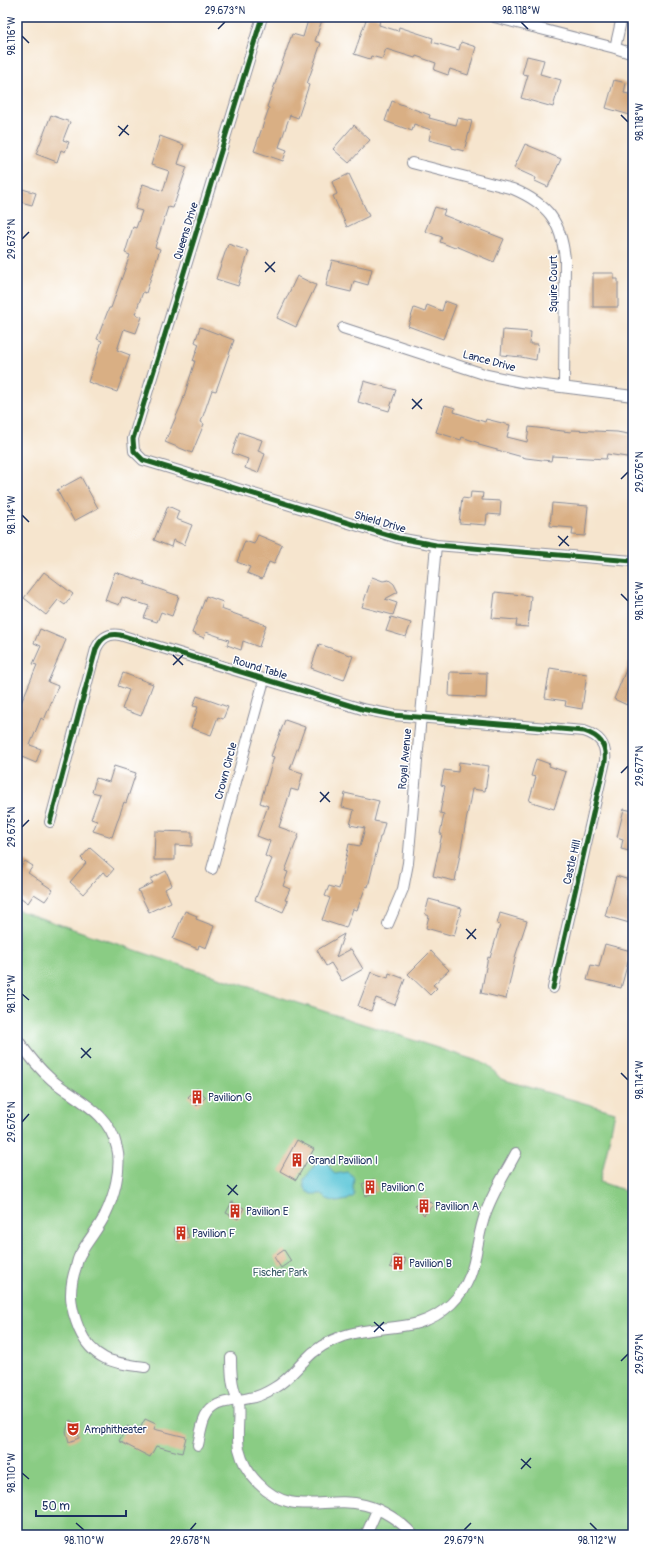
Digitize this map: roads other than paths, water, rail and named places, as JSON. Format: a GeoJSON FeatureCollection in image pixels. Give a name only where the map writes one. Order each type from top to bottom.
{"type":"FeatureCollection","features":[{"type":"Feature","properties":{"kind":"street","name":"Queens Drive"},"geometry":{"type":"LineString","coordinates":[[134,451],[133,438],[262,17]]}},
{"type":"Feature","properties":{"kind":"street"},"geometry":{"type":"LineString","coordinates":[[494,17],[633,54]]}},
{"type":"Feature","properties":{"kind":"street"},"geometry":{"type":"LineString","coordinates":[[615,48],[622,17]]}},
{"type":"Feature","properties":{"kind":"street","name":"Squire Court"},"geometry":{"type":"LineString","coordinates":[[412,163],[513,189],[528,195],[538,202],[551,215],[559,230],[564,245],[564,387]]}},
{"type":"Feature","properties":{"kind":"street","name":"Lance Drive"},"geometry":{"type":"LineString","coordinates":[[343,328],[487,375],[521,382],[633,396]]}},
{"type":"Feature","properties":{"kind":"street","name":"Shield Drive"},"geometry":{"type":"LineString","coordinates":[[134,451],[143,460],[379,533],[404,539],[436,545],[633,561]]}},
{"type":"Feature","properties":{"kind":"street","name":"Royal Avenue"},"geometry":{"type":"LineString","coordinates":[[388,924],[403,889],[408,863],[427,633],[436,545]]}},
{"type":"Feature","properties":{"kind":"street","name":"Round Table"},"geometry":{"type":"LineString","coordinates":[[50,822],[96,649],[105,637],[113,634],[120,634],[264,680],[362,709],[393,715],[584,731],[597,736],[602,741]]}},
{"type":"Feature","properties":{"kind":"street","name":"Crown Circle"},"geometry":{"type":"LineString","coordinates":[[212,869],[264,680]]}},
{"type":"Feature","properties":{"kind":"street","name":"Castle Hill"},"geometry":{"type":"LineString","coordinates":[[553,988],[605,761],[605,748],[602,741]]}},
{"type":"Feature","properties":{"kind":"street"},"geometry":{"type":"LineString","coordinates":[[17,1039],[33,1063],[53,1081],[87,1104],[102,1118],[114,1137],[118,1149],[116,1183],[105,1215],[80,1255],[72,1278],[70,1294],[75,1320],[88,1346],[105,1360],[145,1367]]}},
{"type":"Feature","properties":{"kind":"street"},"geometry":{"type":"LineString","coordinates":[[198,1445],[202,1425],[210,1411],[220,1404],[256,1397],[281,1384],[305,1359],[328,1343],[344,1336],[362,1331],[419,1323],[432,1318],[451,1303],[463,1288],[471,1274],[475,1261],[479,1233],[486,1211],[516,1153]]}},
{"type":"Feature","properties":{"kind":"street"},"geometry":{"type":"LineString","coordinates":[[231,1358],[233,1383],[238,1400],[239,1449],[243,1462],[251,1475],[262,1487],[277,1498],[294,1503],[309,1505],[344,1502],[366,1505],[402,1523],[413,1535]]}},
{"type":"Feature","properties":{"kind":"street"},"geometry":{"type":"LineString","coordinates":[[366,1535],[377,1510]]}},
{"type":"Feature","properties":{"kind":"water"},"geometry":{"type":"Polygon","coordinates":[[[322,1159],[327,1162],[335,1174],[347,1172],[352,1176],[354,1179],[354,1196],[347,1200],[337,1202],[327,1199],[321,1194],[312,1194],[307,1191],[304,1186],[304,1179],[313,1169],[316,1162],[322,1159]]]}},
{"type":"Feature","properties":{"kind":"place","name":"Pavilion G"},"geometry":{"type":"Point","coordinates":[197,1097]}},
{"type":"Feature","properties":{"kind":"place","name":"Grand Pavilion I"},"geometry":{"type":"Point","coordinates":[297,1160]}},
{"type":"Feature","properties":{"kind":"place","name":"Pavilion C"},"geometry":{"type":"Point","coordinates":[370,1187]}},
{"type":"Feature","properties":{"kind":"place","name":"Pavilion A"},"geometry":{"type":"Point","coordinates":[424,1206]}},
{"type":"Feature","properties":{"kind":"place","name":"Pavilion E"},"geometry":{"type":"Point","coordinates":[235,1211]}},
{"type":"Feature","properties":{"kind":"place","name":"Pavilion F"},"geometry":{"type":"Point","coordinates":[181,1233]}},
{"type":"Feature","properties":{"kind":"place","name":"Pavilion B"},"geometry":{"type":"Point","coordinates":[398,1263]}},
{"type":"Feature","properties":{"kind":"place","name":"Amphitheater"},"geometry":{"type":"Point","coordinates":[73,1429]}},
{"type":"Feature","properties":{"kind":"park label","name":"Fischer Park"},"geometry":{"type":"Point","coordinates":[280,1272]}}]}
